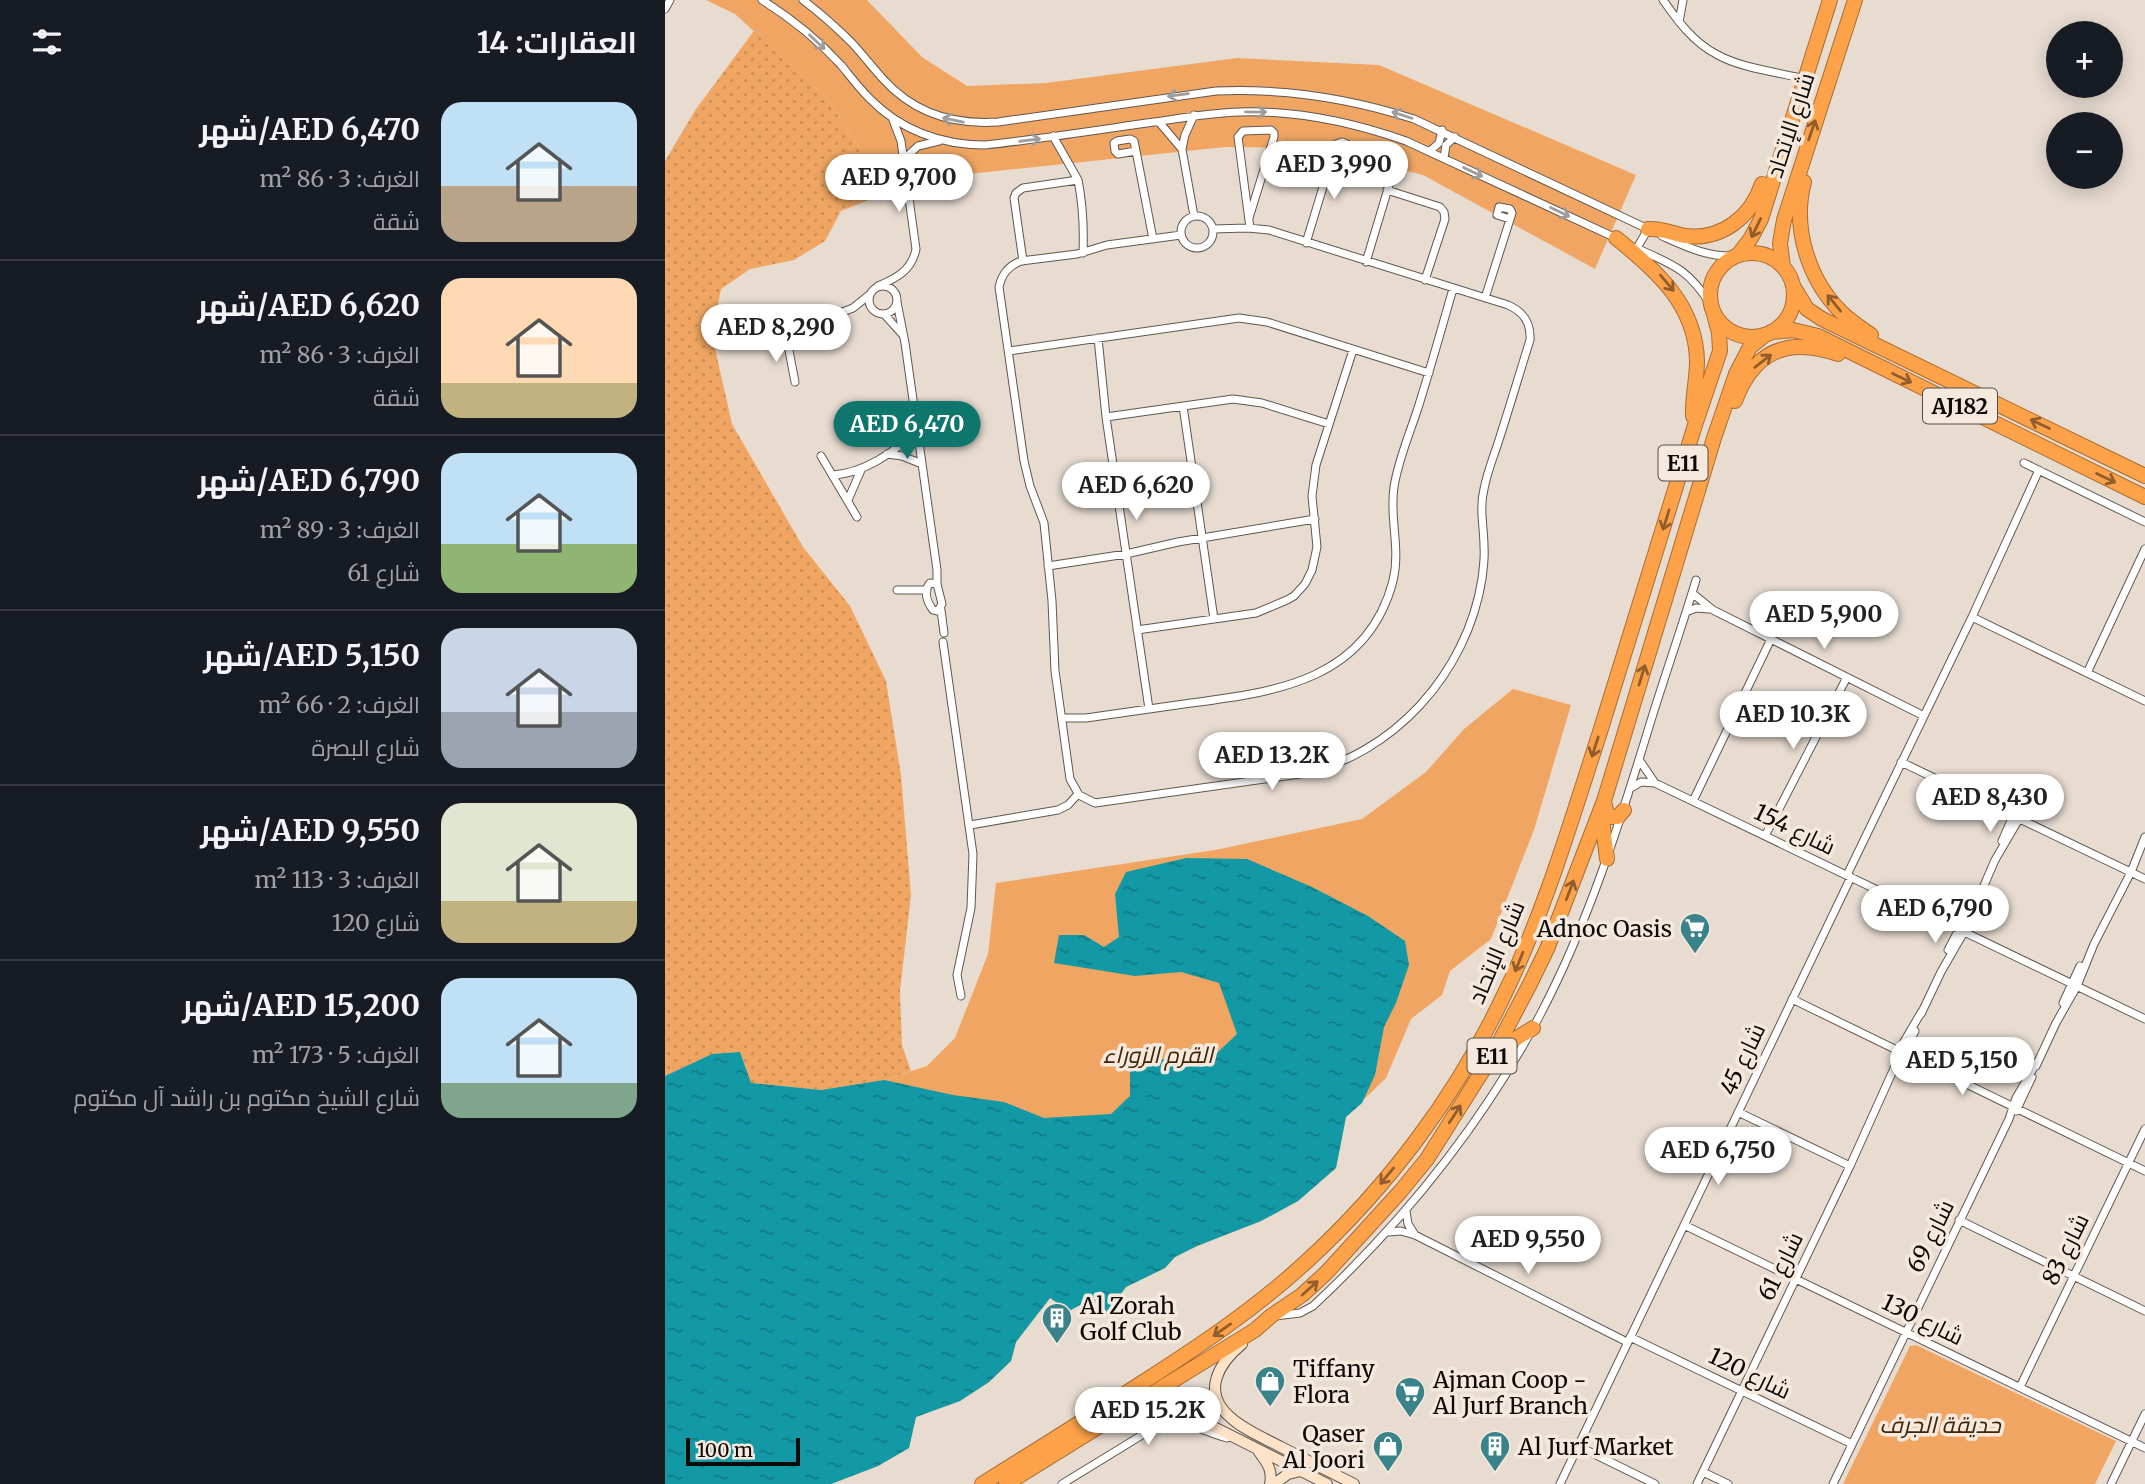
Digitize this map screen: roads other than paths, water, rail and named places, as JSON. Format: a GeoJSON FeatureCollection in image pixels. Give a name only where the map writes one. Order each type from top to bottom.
{"type":"FeatureCollection","features":[{"type":"Feature","properties":{"kind":"highway","name":"شارع الإتحاد"},"geometry":{"type":"LineString","coordinates":[[1736,256],[1756,229],[1830,0]]}},
{"type":"Feature","properties":{"kind":"highway","name":"شارع الإتحاد"},"geometry":{"type":"LineString","coordinates":[[1783,267],[1780,243],[1782,228],[1854,0]]}},
{"type":"Feature","properties":{"kind":"highway"},"geometry":{"type":"LineString","coordinates":[[1648,229],[1697,236],[1724,230],[1752,207],[1769,164],[1783,152]]}},
{"type":"Feature","properties":{"kind":"highway"},"geometry":{"type":"LineString","coordinates":[[1804,154],[1808,167],[1800,200],[1803,245],[1808,260],[1825,292],[1842,313],[1907,360]]}},
{"type":"Feature","properties":{"kind":"highway"},"geometry":{"type":"LineString","coordinates":[[1616,238],[1657,272],[1684,310],[1694,337],[1697,357],[1697,387],[1692,412],[1695,425]]}},
{"type":"Feature","properties":{"kind":"highway"},"geometry":{"type":"LineString","coordinates":[[1750,253],[1774,259],[1783,267],[1793,286],[1794,297],[1787,318],[1768,334],[1753,337],[1741,336],[1721,324],[1712,310],[1710,294],[1711,282],[1725,263],[1736,256],[1750,253]]}},
{"type":"Feature","properties":{"kind":"highway","name":"AJ182"},"geometry":{"type":"LineString","coordinates":[[1793,286],[1801,302],[1814,315],[2145,476]]}},
{"type":"Feature","properties":{"kind":"highway","name":"شارع الإتحاد"},"geometry":{"type":"LineString","coordinates":[[982,1484],[1189,1353],[1254,1307],[1333,1236],[1410,1149],[1478,1047],[1505,993],[1565,844],[1720,351],[1719,332],[1712,310]]}},
{"type":"Feature","properties":{"kind":"highway","name":"AJ182"},"geometry":{"type":"LineString","coordinates":[[1768,334],[1793,330],[1805,332],[2145,497]]}},
{"type":"Feature","properties":{"kind":"highway","name":"شارع الإتحاد"},"geometry":{"type":"LineString","coordinates":[[1006,1484],[1255,1330],[1302,1295],[1327,1272],[1427,1159],[1492,1056],[1547,950],[1602,805],[1714,438],[1741,361],[1750,347],[1768,334]]}},
{"type":"Feature","properties":{"kind":"highway"},"geometry":{"type":"LineString","coordinates":[[1714,438],[1728,420],[1749,374],[1767,356],[1779,350],[1804,346],[1877,366]]}},
{"type":"Feature","properties":{"kind":"highway"},"geometry":{"type":"LineString","coordinates":[[1602,805],[1611,817],[1618,817],[1624,810]]}},
{"type":"Feature","properties":{"kind":"highway"},"geometry":{"type":"LineString","coordinates":[[1602,805],[1607,859]]}},
{"type":"Feature","properties":{"kind":"highway"},"geometry":{"type":"LineString","coordinates":[[1492,1056],[1508,1042],[1533,1028]]}},
{"type":"Feature","properties":{"kind":"street"},"geometry":{"type":"LineString","coordinates":[[665,9],[670,0]]}},
{"type":"Feature","properties":{"kind":"street"},"geometry":{"type":"LineString","coordinates":[[762,0],[815,40],[869,98],[893,119],[941,141],[985,145],[1194,115],[1240,112],[1307,116],[1374,130],[1430,151],[1682,270],[1699,286],[1712,310]]}},
{"type":"Feature","properties":{"kind":"street"},"geometry":{"type":"LineString","coordinates":[[803,0],[834,26],[898,94],[928,113],[953,120],[997,122],[1182,94],[1249,90],[1317,94],[1382,109],[1442,131],[1700,253],[1736,256]]}},
{"type":"Feature","properties":{"kind":"street"},"geometry":{"type":"LineString","coordinates":[[1663,0],[1679,22],[1701,44],[1718,56],[1805,79]]}},
{"type":"Feature","properties":{"kind":"street"},"geometry":{"type":"LineString","coordinates":[[1679,22],[1683,0]]}},
{"type":"Feature","properties":{"kind":"street"},"geometry":{"type":"LineString","coordinates":[[1194,115],[1182,149],[1194,216]]}},
{"type":"Feature","properties":{"kind":"street"},"geometry":{"type":"LineString","coordinates":[[795,382],[785,332],[790,326],[794,324],[803,327],[853,308],[878,286],[901,275],[913,261],[917,243],[899,132],[893,119]]}},
{"type":"Feature","properties":{"kind":"street"},"geometry":{"type":"LineString","coordinates":[[1159,122],[1182,149]]}},
{"type":"Feature","properties":{"kind":"street"},"geometry":{"type":"LineString","coordinates":[[1249,218],[1274,137],[1271,130],[1243,131],[1238,137],[1250,228]]}},
{"type":"Feature","properties":{"kind":"street"},"geometry":{"type":"LineString","coordinates":[[1430,151],[1440,143],[1442,131]]}},
{"type":"Feature","properties":{"kind":"street"},"geometry":{"type":"LineString","coordinates":[[1053,136],[1078,180],[1084,227],[1083,253]]}},
{"type":"Feature","properties":{"kind":"street"},"geometry":{"type":"LineString","coordinates":[[1444,158],[1446,145],[1455,137]]}},
{"type":"Feature","properties":{"kind":"street"},"geometry":{"type":"LineString","coordinates":[[904,159],[918,146],[941,141]]}},
{"type":"Feature","properties":{"kind":"street"},"geometry":{"type":"LineString","coordinates":[[1136,151],[1153,239]]}},
{"type":"Feature","properties":{"kind":"street"},"geometry":{"type":"LineString","coordinates":[[1306,243],[1334,152]]}},
{"type":"Feature","properties":{"kind":"street"},"geometry":{"type":"LineString","coordinates":[[1023,261],[1014,198],[1016,193],[1023,188],[1078,180]]}},
{"type":"Feature","properties":{"kind":"street"},"geometry":{"type":"LineString","coordinates":[[1366,262],[1390,182]]}},
{"type":"Feature","properties":{"kind":"street"},"geometry":{"type":"LineString","coordinates":[[1387,190],[1440,207],[1444,212],[1445,219],[1425,280]]}},
{"type":"Feature","properties":{"kind":"street"},"geometry":{"type":"LineString","coordinates":[[1194,216],[1202,217],[1213,229],[1212,237],[1200,248],[1191,247],[1184,242],[1181,235],[1186,220],[1194,216]]}},
{"type":"Feature","properties":{"kind":"street"},"geometry":{"type":"LineString","coordinates":[[1485,298],[1510,219]]}},
{"type":"Feature","properties":{"kind":"street"},"geometry":{"type":"LineString","coordinates":[[1181,235],[1107,245],[1083,253],[1023,261],[1008,268],[1000,282],[1024,461],[1044,523],[1052,601],[1055,671],[1070,779],[1078,794],[1086,800],[1100,803],[1316,771],[1360,752],[1411,715],[1432,692],[1454,659],[1475,608],[1484,563],[1484,488],[1530,340],[1529,325],[1521,313],[1508,305],[1269,230],[1213,229]]}},
{"type":"Feature","properties":{"kind":"street"},"geometry":{"type":"LineString","coordinates":[[1637,248],[1648,229]]}},
{"type":"Feature","properties":{"kind":"street"},"geometry":{"type":"LineString","coordinates":[[884,314],[894,308],[901,275]]}},
{"type":"Feature","properties":{"kind":"street"},"geometry":{"type":"LineString","coordinates":[[878,286],[889,287],[897,299],[944,633]]}},
{"type":"Feature","properties":{"kind":"street"},"geometry":{"type":"LineString","coordinates":[[1062,718],[1086,718],[1242,696],[1293,684],[1332,667],[1368,633],[1381,612],[1394,578],[1397,553],[1394,486],[1453,289]]}},
{"type":"Feature","properties":{"kind":"street"},"geometry":{"type":"LineString","coordinates":[[869,295],[872,310]]}},
{"type":"Feature","properties":{"kind":"street"},"geometry":{"type":"LineString","coordinates":[[853,308],[884,314],[903,335]]}},
{"type":"Feature","properties":{"kind":"street"},"geometry":{"type":"LineString","coordinates":[[1009,351],[1239,318],[1267,322],[1429,373]]}},
{"type":"Feature","properties":{"kind":"street"},"geometry":{"type":"LineString","coordinates":[[1098,338],[1106,417],[1149,709]]}},
{"type":"Feature","properties":{"kind":"street"},"geometry":{"type":"LineString","coordinates":[[1137,630],[1256,613],[1294,596],[1304,584],[1315,562],[1318,540],[1313,496],[1314,475],[1353,350]]}},
{"type":"Feature","properties":{"kind":"street"},"geometry":{"type":"LineString","coordinates":[[1106,417],[1219,400],[1248,400],[1329,424]]}},
{"type":"Feature","properties":{"kind":"street"},"geometry":{"type":"LineString","coordinates":[[1183,405],[1215,619]]}},
{"type":"Feature","properties":{"kind":"street"},"geometry":{"type":"LineString","coordinates":[[832,475],[861,470],[903,444],[917,429]]}},
{"type":"Feature","properties":{"kind":"street"},"geometry":{"type":"LineString","coordinates":[[887,454],[902,456],[922,464]]}},
{"type":"Feature","properties":{"kind":"street"},"geometry":{"type":"LineString","coordinates":[[821,456],[857,517]]}},
{"type":"Feature","properties":{"kind":"street"},"geometry":{"type":"LineString","coordinates":[[2024,463],[2145,522]]}},
{"type":"Feature","properties":{"kind":"street"},"geometry":{"type":"LineString","coordinates":[[848,500],[861,470]]}},
{"type":"Feature","properties":{"kind":"street","name":"شارع 45"},"geometry":{"type":"LineString","coordinates":[[1560,1484],[1792,999],[2039,470]]}},
{"type":"Feature","properties":{"kind":"street"},"geometry":{"type":"LineString","coordinates":[[1048,566],[1315,519]]}},
{"type":"Feature","properties":{"kind":"street"},"geometry":{"type":"LineString","coordinates":[[2087,673],[2145,549]]}},
{"type":"Feature","properties":{"kind":"street"},"geometry":{"type":"LineString","coordinates":[[1271,1316],[1294,1315],[1313,1306],[1387,1233],[1474,1123],[1533,1028],[1594,895],[1624,810],[1696,580]]}},
{"type":"Feature","properties":{"kind":"street"},"geometry":{"type":"LineString","coordinates":[[937,584],[930,583],[927,590],[931,608],[935,611],[941,610]]}},
{"type":"Feature","properties":{"kind":"street"},"geometry":{"type":"LineString","coordinates":[[897,590],[927,590]]}},
{"type":"Feature","properties":{"kind":"street"},"geometry":{"type":"LineString","coordinates":[[1692,593],[1713,610],[1924,716]]}},
{"type":"Feature","properties":{"kind":"street"},"geometry":{"type":"LineString","coordinates":[[1686,612],[1702,608],[1713,610]]}},
{"type":"Feature","properties":{"kind":"street"},"geometry":{"type":"LineString","coordinates":[[1972,617],[2145,701]]}},
{"type":"Feature","properties":{"kind":"street"},"geometry":{"type":"LineString","coordinates":[[1693,801],[1771,639]]}},
{"type":"Feature","properties":{"kind":"street"},"geometry":{"type":"LineString","coordinates":[[943,642],[973,854],[969,919],[957,975],[961,996]]}},
{"type":"Feature","properties":{"kind":"street"},"geometry":{"type":"LineString","coordinates":[[1765,836],[1846,678]]}},
{"type":"Feature","properties":{"kind":"street","name":"شارع 154"},"geometry":{"type":"LineString","coordinates":[[1639,761],[1655,783],[2145,1019]]}},
{"type":"Feature","properties":{"kind":"street"},"geometry":{"type":"LineString","coordinates":[[1901,762],[2145,879]]}},
{"type":"Feature","properties":{"kind":"street"},"geometry":{"type":"LineString","coordinates":[[1629,790],[1641,782],[1655,783]]}},
{"type":"Feature","properties":{"kind":"street"},"geometry":{"type":"LineString","coordinates":[[970,825],[1058,810],[1068,806],[1078,794]]}},
{"type":"Feature","properties":{"kind":"street","name":"شارع 61"},"geometry":{"type":"LineString","coordinates":[[1697,1484],[1850,1166],[1941,972],[1943,961],[2016,817]]}},
{"type":"Feature","properties":{"kind":"street","name":"شارع 69"},"geometry":{"type":"LineString","coordinates":[[1833,1484],[2145,837]]}},
{"type":"Feature","properties":{"kind":"street"},"geometry":{"type":"LineString","coordinates":[[1792,999],[2145,1171]]}},
{"type":"Feature","properties":{"kind":"street"},"geometry":{"type":"LineString","coordinates":[[1738,1112],[1850,1166]]}},
{"type":"Feature","properties":{"kind":"street","name":"شارع 83"},"geometry":{"type":"LineString","coordinates":[[2020,1387],[2145,1129]]}},
{"type":"Feature","properties":{"kind":"street"},"geometry":{"type":"LineString","coordinates":[[1406,1211],[1408,1224],[1415,1235]]}},
{"type":"Feature","properties":{"kind":"street"},"geometry":{"type":"LineString","coordinates":[[1959,1220],[2145,1311]]}},
{"type":"Feature","properties":{"kind":"street","name":"شارع 130"},"geometry":{"type":"LineString","coordinates":[[1684,1225],[2145,1448]]}},
{"type":"Feature","properties":{"kind":"street","name":"شارع 120"},"geometry":{"type":"LineString","coordinates":[[1387,1233],[1401,1231],[1415,1235],[1852,1444]]}},
{"type":"Feature","properties":{"kind":"street"},"geometry":{"type":"LineString","coordinates":[[1226,1413],[1216,1392],[1218,1371],[1227,1357],[1255,1330]]}},
{"type":"Feature","properties":{"kind":"street"},"geometry":{"type":"LineString","coordinates":[[1195,1417],[1188,1407],[1189,1401],[1200,1393],[1210,1397],[1219,1410],[1244,1427],[1354,1484]]}},
{"type":"Feature","properties":{"kind":"street"},"geometry":{"type":"LineString","coordinates":[[1105,1422],[1146,1412],[1166,1410],[1186,1413],[1327,1484]]}},
{"type":"Feature","properties":{"kind":"street"},"geometry":{"type":"LineString","coordinates":[[2111,1484],[2145,1414]]}},
{"type":"Feature","properties":{"kind":"street"},"geometry":{"type":"LineString","coordinates":[[1062,1484],[1160,1424],[1177,1422],[1219,1436],[1235,1438]]}},
{"type":"Feature","properties":{"kind":"street"},"geometry":{"type":"LineString","coordinates":[[1578,1446],[1655,1484]]}},
{"type":"Feature","properties":{"kind":"street"},"geometry":{"type":"LineString","coordinates":[[1258,1450],[1268,1464],[1272,1484],[1288,1474],[1301,1471]]}},
{"type":"Feature","properties":{"kind":"street"},"geometry":{"type":"LineString","coordinates":[[1703,1472],[1728,1484]]}},
{"type":"Feature","properties":{"kind":"water","name":"القرم الزوراء"},"geometry":{"type":"Polygon","coordinates":[[[1186,858],[1247,859],[1312,887],[1368,916],[1405,941],[1409,965],[1396,1003],[1384,1027],[1375,1075],[1362,1103],[1346,1117],[1336,1168],[1298,1201],[1261,1221],[1175,1257],[1165,1268],[1126,1287],[1104,1317],[1084,1303],[1069,1311],[1050,1298],[1016,1342],[1011,1361],[989,1382],[960,1401],[916,1417],[909,1448],[878,1466],[831,1484],[665,1484],[665,1076],[712,1054],[740,1052],[751,1083],[821,1090],[884,1080],[953,1095],[1004,1102],[1044,1118],[1111,1114],[1130,1096],[1130,1066],[1154,1059],[1195,1061],[1218,1052],[1237,1034],[1219,983],[1181,972],[1135,976],[1054,963],[1059,935],[1084,935],[1104,947],[1119,937],[1115,894],[1126,872],[1186,858]]]}},
{"type":"Feature","properties":{"kind":"place","name":"Adnoc Oasis"},"geometry":{"type":"Point","coordinates":[1695,955]}},
{"type":"Feature","properties":{"kind":"place","name":"Al Zorah Golf Club"},"geometry":{"type":"Point","coordinates":[1057,1345]}},
{"type":"Feature","properties":{"kind":"place","name":"Tiffany Flora"},"geometry":{"type":"Point","coordinates":[1270,1408]}},
{"type":"Feature","properties":{"kind":"place","name":"Ajman Coop - Al Jurf Branch"},"geometry":{"type":"Point","coordinates":[1410,1419]}},
{"type":"Feature","properties":{"kind":"place","name":"Qaser Al Joori"},"geometry":{"type":"Point","coordinates":[1388,1473]}},
{"type":"Feature","properties":{"kind":"place","name":"Al Jurf Market"},"geometry":{"type":"Point","coordinates":[1495,1473]}},
{"type":"Feature","properties":{"kind":"park label","name":"حديقة الجرف"},"geometry":{"type":"Point","coordinates":[1940,1424]}}]}
